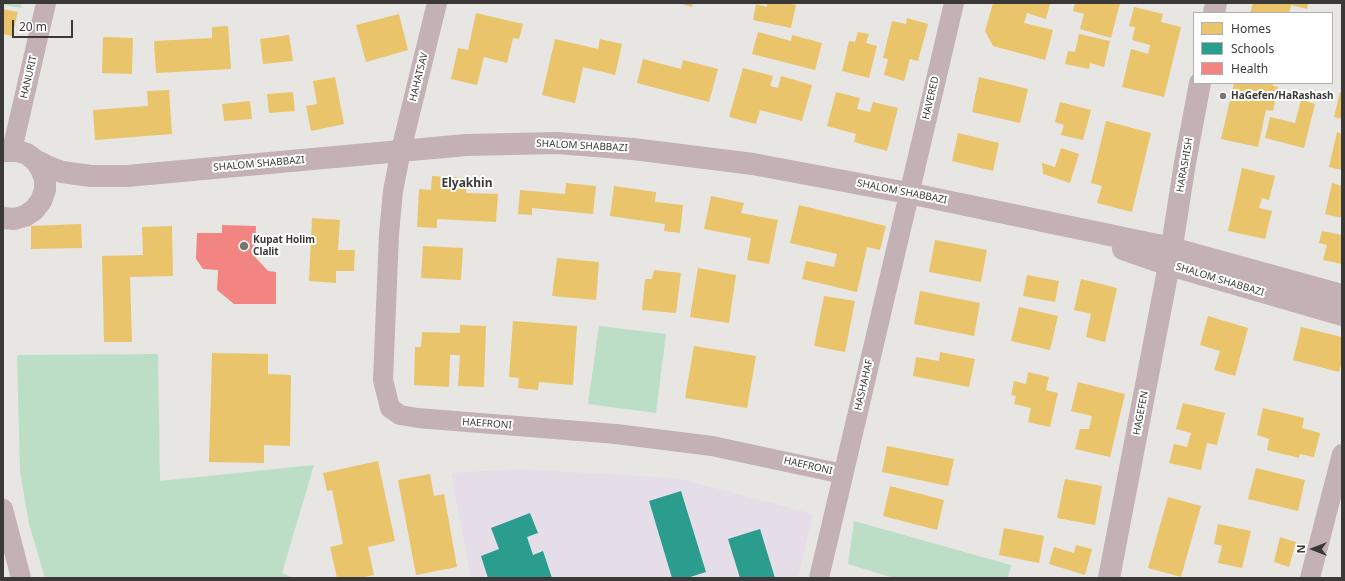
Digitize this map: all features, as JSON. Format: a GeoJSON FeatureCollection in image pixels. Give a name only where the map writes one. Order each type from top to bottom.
{"type":"FeatureCollection","features":[{"type":"Feature","properties":{"kind":"street","name":"HANURIT"},"geometry":{"type":"LineString","coordinates":[[7,151],[46,3]]}},
{"type":"Feature","properties":{"kind":"street","name":"HAHATSAV"},"geometry":{"type":"LineString","coordinates":[[401,150],[437,3]]}},
{"type":"Feature","properties":{"kind":"street","name":"HAVERED"},"geometry":{"type":"LineString","coordinates":[[908,192],[954,3]]}},
{"type":"Feature","properties":{"kind":"street","name":"HARASHISH"},"geometry":{"type":"LineString","coordinates":[[1171,257],[1185,163],[1200,84]]}},
{"type":"Feature","properties":{"kind":"street","name":"SHALOM SHABBAZI"},"geometry":{"type":"LineString","coordinates":[[7,151],[17,151],[27,154],[35,160],[62,172],[91,176],[150,174],[401,150],[513,143],[557,143],[660,152],[753,164],[908,192],[1055,224],[1171,257],[1342,315]]}},
{"type":"Feature","properties":{"kind":"street","name":"HAEFRONI"},"geometry":{"type":"LineString","coordinates":[[401,150],[393,191],[383,380],[390,408],[400,415],[418,418],[616,434],[712,446],[843,474]]}},
{"type":"Feature","properties":{"kind":"street"},"geometry":{"type":"LineString","coordinates":[[35,160],[42,169],[45,179],[45,190],[41,201]]}},
{"type":"Feature","properties":{"kind":"street","name":"SHALOM SHABBAZI"},"geometry":{"type":"LineString","coordinates":[[3,218],[14,219],[25,216],[34,210],[41,201],[56,191],[72,184],[103,176]]}},
{"type":"Feature","properties":{"kind":"street","name":"HASHAHAF"},"geometry":{"type":"LineString","coordinates":[[819,578],[908,192]]}},
{"type":"Feature","properties":{"kind":"street","name":"SHALOM SHABBAZI"},"geometry":{"type":"LineString","coordinates":[[1171,257],[1342,295]]}},
{"type":"Feature","properties":{"kind":"street","name":"HAGEFEN"},"geometry":{"type":"LineString","coordinates":[[1109,578],[1171,257]]}},
{"type":"Feature","properties":{"kind":"street"},"geometry":{"type":"LineString","coordinates":[[1310,578],[1342,454]]}},
{"type":"Feature","properties":{"kind":"street"},"geometry":{"type":"LineString","coordinates":[[3,509],[21,578]]}},
{"type":"Feature","properties":{"kind":"shaded area"},"geometry":{"type":"Polygon","coordinates":[[[518,469],[677,478],[813,514],[798,578],[471,578],[451,473],[518,469]]]}},
{"type":"Feature","properties":{"kind":"green space"},"geometry":{"type":"Polygon","coordinates":[[[3,3],[22,3],[21,8],[3,5],[3,3]]]}},
{"type":"Feature","properties":{"kind":"green space"},"geometry":{"type":"Polygon","coordinates":[[[599,326],[666,334],[656,413],[588,404],[599,326]]]}},
{"type":"Feature","properties":{"kind":"green space"},"geometry":{"type":"Polygon","coordinates":[[[158,354],[160,481],[314,465],[282,573],[294,578],[45,578],[29,524],[20,471],[17,355],[158,354]]]}},
{"type":"Feature","properties":{"kind":"green space"},"geometry":{"type":"Polygon","coordinates":[[[854,521],[1011,565],[1008,578],[894,578],[848,564],[854,521]]]}},
{"type":"Feature","properties":{"kind":"building: Homes"},"geometry":{"type":"Polygon","coordinates":[[[679,3],[693,3],[692,7],[679,3]]]}},
{"type":"Feature","properties":{"kind":"building: Homes"},"geometry":{"type":"Polygon","coordinates":[[[767,3],[789,3],[796,5],[791,28],[753,20],[756,4],[767,7],[767,3]]]}},
{"type":"Feature","properties":{"kind":"building: Homes"},"geometry":{"type":"Polygon","coordinates":[[[993,3],[1050,3],[1046,19],[1027,13],[1024,23],[1053,30],[1045,60],[993,46],[985,31],[993,3]]]}},
{"type":"Feature","properties":{"kind":"building: Homes"},"geometry":{"type":"Polygon","coordinates":[[[1075,3],[1120,3],[1111,38],[1080,29],[1084,14],[1073,11],[1075,3]]]}},
{"type":"Feature","properties":{"kind":"building: Homes"},"geometry":{"type":"Polygon","coordinates":[[[1253,3],[1308,3],[1307,9],[1291,5],[1289,12],[1250,12],[1253,3]]]}},
{"type":"Feature","properties":{"kind":"building: Homes"},"geometry":{"type":"Polygon","coordinates":[[[1134,7],[1163,14],[1161,22],[1181,27],[1164,97],[1122,87],[1131,49],[1148,54],[1150,45],[1132,40],[1135,27],[1129,26],[1134,7]]]}},
{"type":"Feature","properties":{"kind":"building: Homes"},"geometry":{"type":"Polygon","coordinates":[[[3,9],[18,12],[12,36],[3,34],[3,9]]]}},
{"type":"Feature","properties":{"kind":"building: Homes"},"geometry":{"type":"Polygon","coordinates":[[[476,13],[523,24],[519,39],[513,38],[507,63],[484,57],[477,85],[451,79],[458,48],[468,50],[476,13]]]}},
{"type":"Feature","properties":{"kind":"building: Homes"},"geometry":{"type":"Polygon","coordinates":[[[399,14],[408,50],[366,62],[356,25],[399,14]]]}},
{"type":"Feature","properties":{"kind":"building: Homes"},"geometry":{"type":"Polygon","coordinates":[[[907,18],[928,24],[918,61],[910,59],[904,81],[884,75],[888,59],[883,58],[892,21],[906,24],[907,18]]]}},
{"type":"Feature","properties":{"kind":"building: Homes"},"geometry":{"type":"Polygon","coordinates":[[[228,26],[231,69],[156,73],[154,41],[212,38],[212,27],[228,26]]]}},
{"type":"Feature","properties":{"kind":"building: Homes"},"geometry":{"type":"Polygon","coordinates":[[[758,32],[791,41],[792,35],[822,43],[815,70],[752,54],[758,32]]]}},
{"type":"Feature","properties":{"kind":"building: Homes"},"geometry":{"type":"Polygon","coordinates":[[[858,32],[869,34],[866,43],[877,46],[869,78],[842,71],[849,41],[855,42],[858,32]]]}},
{"type":"Feature","properties":{"kind":"building: Homes"},"geometry":{"type":"Polygon","coordinates":[[[1079,34],[1110,41],[1104,67],[1090,63],[1089,69],[1065,64],[1068,51],[1075,52],[1079,34]]]}},
{"type":"Feature","properties":{"kind":"building: Homes"},"geometry":{"type":"Polygon","coordinates":[[[289,35],[293,61],[263,64],[260,39],[289,35]]]}},
{"type":"Feature","properties":{"kind":"building: Homes"},"geometry":{"type":"Polygon","coordinates":[[[103,37],[133,38],[132,74],[102,73],[103,37]]]}},
{"type":"Feature","properties":{"kind":"building: Homes"},"geometry":{"type":"Polygon","coordinates":[[[555,39],[598,49],[600,39],[622,44],[615,75],[583,67],[575,103],[542,95],[555,39]]]}},
{"type":"Feature","properties":{"kind":"building: Homes"},"geometry":{"type":"Polygon","coordinates":[[[643,59],[681,69],[683,60],[718,69],[709,102],[637,83],[643,59]]]}},
{"type":"Feature","properties":{"kind":"building: Homes"},"geometry":{"type":"Polygon","coordinates":[[[743,68],[773,76],[770,86],[778,88],[781,76],[812,85],[802,121],[760,110],[756,124],[729,117],[743,68]]]}},
{"type":"Feature","properties":{"kind":"building: Homes"},"geometry":{"type":"Polygon","coordinates":[[[335,77],[344,124],[311,131],[306,106],[317,104],[313,81],[335,77]]]}},
{"type":"Feature","properties":{"kind":"building: Homes"},"geometry":{"type":"Polygon","coordinates":[[[979,77],[1028,89],[1020,123],[972,112],[979,77]]]}},
{"type":"Feature","properties":{"kind":"building: Homes"},"geometry":{"type":"Polygon","coordinates":[[[1234,84],[1273,84],[1273,86],[1278,87],[1273,111],[1266,110],[1258,147],[1221,139],[1234,84]]]}},
{"type":"Feature","properties":{"kind":"building: Homes"},"geometry":{"type":"Polygon","coordinates":[[[169,90],[172,134],[95,140],[93,110],[148,106],[147,91],[169,90]]]}},
{"type":"Feature","properties":{"kind":"building: Homes"},"geometry":{"type":"Polygon","coordinates":[[[293,92],[295,111],[269,113],[267,94],[293,92]]]}},
{"type":"Feature","properties":{"kind":"building: Homes"},"geometry":{"type":"Polygon","coordinates":[[[836,92],[860,98],[857,109],[870,112],[873,102],[898,108],[887,151],[854,142],[856,134],[827,126],[836,92]]]}},
{"type":"Feature","properties":{"kind":"building: Homes"},"geometry":{"type":"Polygon","coordinates":[[[1340,92],[1342,92],[1342,119],[1334,117],[1340,92]]]}},
{"type":"Feature","properties":{"kind":"building: Homes"},"geometry":{"type":"Polygon","coordinates":[[[1301,100],[1315,104],[1304,148],[1265,138],[1270,117],[1295,123],[1301,100]]]}},
{"type":"Feature","properties":{"kind":"building: Homes"},"geometry":{"type":"Polygon","coordinates":[[[250,101],[252,119],[224,121],[222,104],[250,101]]]}},
{"type":"Feature","properties":{"kind":"building: Homes"},"geometry":{"type":"Polygon","coordinates":[[[1060,102],[1091,110],[1083,140],[1061,135],[1064,125],[1055,122],[1060,102]]]}},
{"type":"Feature","properties":{"kind":"building: Homes"},"geometry":{"type":"Polygon","coordinates":[[[1106,121],[1151,133],[1132,212],[1097,203],[1102,186],[1091,183],[1106,121]]]}},
{"type":"Feature","properties":{"kind":"building: Homes"},"geometry":{"type":"Polygon","coordinates":[[[1337,132],[1342,134],[1342,170],[1329,167],[1337,132]]]}},
{"type":"Feature","properties":{"kind":"building: Homes"},"geometry":{"type":"Polygon","coordinates":[[[958,133],[999,143],[993,171],[952,161],[958,133]]]}},
{"type":"Feature","properties":{"kind":"building: Homes"},"geometry":{"type":"Polygon","coordinates":[[[1061,148],[1079,154],[1070,183],[1043,174],[1042,163],[1055,167],[1061,148]]]}},
{"type":"Feature","properties":{"kind":"building: Homes"},"geometry":{"type":"Polygon","coordinates":[[[1242,168],[1275,176],[1269,200],[1262,198],[1259,208],[1272,211],[1265,239],[1228,231],[1242,168]]]}},
{"type":"Feature","properties":{"kind":"building: Homes"},"geometry":{"type":"Polygon","coordinates":[[[432,176],[467,178],[466,193],[498,194],[496,222],[437,219],[437,228],[417,227],[419,189],[431,190],[432,176]]]}},
{"type":"Feature","properties":{"kind":"building: Homes"},"geometry":{"type":"Polygon","coordinates":[[[566,183],[596,186],[593,214],[532,208],[532,215],[518,214],[520,190],[565,194],[566,183]]]}},
{"type":"Feature","properties":{"kind":"building: Homes"},"geometry":{"type":"Polygon","coordinates":[[[1332,183],[1342,186],[1342,218],[1325,214],[1332,183]]]}},
{"type":"Feature","properties":{"kind":"building: Homes"},"geometry":{"type":"Polygon","coordinates":[[[614,186],[656,192],[655,202],[683,205],[680,233],[664,231],[665,224],[610,216],[614,186]]]}},
{"type":"Feature","properties":{"kind":"building: Homes"},"geometry":{"type":"Polygon","coordinates":[[[711,196],[744,203],[741,213],[778,220],[769,264],[747,260],[751,238],[704,229],[711,196]]]}},
{"type":"Feature","properties":{"kind":"building: Homes"},"geometry":{"type":"Polygon","coordinates":[[[799,205],[886,226],[880,250],[867,247],[857,292],[802,279],[806,261],[834,267],[837,254],[790,243],[799,205]]]}},
{"type":"Feature","properties":{"kind":"building: Homes"},"geometry":{"type":"Polygon","coordinates":[[[312,218],[340,220],[338,250],[355,250],[354,271],[336,271],[336,283],[309,281],[312,218]]]}},
{"type":"Feature","properties":{"kind":"building: Homes"},"geometry":{"type":"Polygon","coordinates":[[[81,224],[82,248],[31,249],[31,226],[81,224]]]}},
{"type":"Feature","properties":{"kind":"building: Homes"},"geometry":{"type":"Polygon","coordinates":[[[172,226],[173,276],[130,277],[132,342],[104,342],[102,256],[143,255],[142,227],[172,226]]]}},
{"type":"Feature","properties":{"kind":"building: Homes"},"geometry":{"type":"Polygon","coordinates":[[[1322,231],[1342,235],[1342,264],[1323,260],[1327,245],[1319,243],[1322,231]]]}},
{"type":"Feature","properties":{"kind":"building: Homes"},"geometry":{"type":"Polygon","coordinates":[[[935,240],[987,250],[981,282],[929,272],[935,240]]]}},
{"type":"Feature","properties":{"kind":"building: Homes"},"geometry":{"type":"Polygon","coordinates":[[[423,246],[463,248],[461,280],[421,278],[423,246]]]}},
{"type":"Feature","properties":{"kind":"building: Homes"},"geometry":{"type":"Polygon","coordinates":[[[557,258],[599,262],[596,300],[552,296],[557,258]]]}},
{"type":"Feature","properties":{"kind":"building: Homes"},"geometry":{"type":"Polygon","coordinates":[[[698,268],[736,275],[729,323],[690,317],[698,268]]]}},
{"type":"Feature","properties":{"kind":"building: Homes"},"geometry":{"type":"Polygon","coordinates":[[[654,270],[681,273],[676,313],[642,310],[645,279],[652,279],[654,270]]]}},
{"type":"Feature","properties":{"kind":"building: Homes"},"geometry":{"type":"Polygon","coordinates":[[[1027,275],[1059,281],[1055,302],[1023,296],[1027,275]]]}},
{"type":"Feature","properties":{"kind":"building: Homes"},"geometry":{"type":"Polygon","coordinates":[[[1081,279],[1117,288],[1105,342],[1086,337],[1091,314],[1074,310],[1081,279]]]}},
{"type":"Feature","properties":{"kind":"building: Homes"},"geometry":{"type":"Polygon","coordinates":[[[920,291],[980,303],[974,336],[914,324],[920,291]]]}},
{"type":"Feature","properties":{"kind":"building: Homes"},"geometry":{"type":"Polygon","coordinates":[[[824,296],[855,301],[845,352],[814,346],[824,296]]]}},
{"type":"Feature","properties":{"kind":"building: Homes"},"geometry":{"type":"Polygon","coordinates":[[[1019,307],[1058,316],[1050,350],[1011,341],[1019,307]]]}},
{"type":"Feature","properties":{"kind":"building: Homes"},"geometry":{"type":"Polygon","coordinates":[[[1208,316],[1248,328],[1235,376],[1214,370],[1220,351],[1200,345],[1208,316]]]}},
{"type":"Feature","properties":{"kind":"building: Homes"},"geometry":{"type":"Polygon","coordinates":[[[513,321],[577,326],[573,385],[539,382],[538,390],[518,388],[519,378],[509,377],[513,321]]]}},
{"type":"Feature","properties":{"kind":"building: Homes"},"geometry":{"type":"Polygon","coordinates":[[[460,325],[486,326],[484,387],[458,386],[460,355],[450,355],[449,387],[414,385],[415,347],[421,347],[422,332],[460,333],[460,325]]]}},
{"type":"Feature","properties":{"kind":"building: Homes"},"geometry":{"type":"Polygon","coordinates":[[[1301,327],[1342,337],[1342,361],[1339,372],[1293,360],[1301,327]]]}},
{"type":"Feature","properties":{"kind":"building: Homes"},"geometry":{"type":"Polygon","coordinates":[[[694,346],[756,356],[747,408],[685,398],[694,346]]]}},
{"type":"Feature","properties":{"kind":"building: Homes"},"geometry":{"type":"Polygon","coordinates":[[[940,352],[975,359],[969,387],[913,376],[916,357],[939,361],[940,352]]]}},
{"type":"Feature","properties":{"kind":"building: Homes"},"geometry":{"type":"Polygon","coordinates":[[[212,353],[268,354],[268,374],[291,375],[290,446],[264,445],[264,463],[209,462],[212,353]]]}},
{"type":"Feature","properties":{"kind":"building: Homes"},"geometry":{"type":"Polygon","coordinates":[[[1028,372],[1049,377],[1046,390],[1058,393],[1050,427],[1028,422],[1031,408],[1014,404],[1016,396],[1011,395],[1014,381],[1026,384],[1028,372]]]}},
{"type":"Feature","properties":{"kind":"building: Homes"},"geometry":{"type":"Polygon","coordinates":[[[1078,382],[1125,394],[1110,457],[1075,449],[1080,429],[1089,429],[1092,416],[1071,411],[1078,382]]]}},
{"type":"Feature","properties":{"kind":"building: Homes"},"geometry":{"type":"Polygon","coordinates":[[[1183,403],[1225,413],[1217,445],[1207,443],[1201,470],[1169,463],[1174,444],[1187,447],[1191,433],[1176,429],[1183,403]]]}},
{"type":"Feature","properties":{"kind":"building: Homes"},"geometry":{"type":"Polygon","coordinates":[[[1263,408],[1304,418],[1302,428],[1320,433],[1314,457],[1300,454],[1299,458],[1267,450],[1269,439],[1257,435],[1263,408]]]}},
{"type":"Feature","properties":{"kind":"building: Homes"},"geometry":{"type":"Polygon","coordinates":[[[887,446],[954,459],[948,486],[882,472],[887,446]]]}},
{"type":"Feature","properties":{"kind":"building: Homes"},"geometry":{"type":"Polygon","coordinates":[[[378,461],[395,541],[368,547],[374,575],[358,578],[337,578],[330,547],[343,544],[332,490],[327,491],[323,473],[378,461]]]}},
{"type":"Feature","properties":{"kind":"building: Homes"},"geometry":{"type":"Polygon","coordinates":[[[1256,468],[1305,480],[1298,511],[1248,499],[1256,468]]]}},
{"type":"Feature","properties":{"kind":"building: Homes"},"geometry":{"type":"Polygon","coordinates":[[[430,474],[434,496],[444,494],[457,567],[416,575],[398,480],[430,474]]]}},
{"type":"Feature","properties":{"kind":"building: Homes"},"geometry":{"type":"Polygon","coordinates":[[[1065,479],[1102,486],[1095,525],[1057,518],[1065,479]]]}},
{"type":"Feature","properties":{"kind":"building: Homes"},"geometry":{"type":"Polygon","coordinates":[[[890,486],[944,500],[937,530],[883,516],[890,486]]]}},
{"type":"Feature","properties":{"kind":"building: Homes"},"geometry":{"type":"Polygon","coordinates":[[[1168,497],[1201,506],[1181,577],[1148,568],[1168,497]]]}},
{"type":"Feature","properties":{"kind":"building: Homes"},"geometry":{"type":"Polygon","coordinates":[[[1218,524],[1251,531],[1242,568],[1218,563],[1222,546],[1214,544],[1218,524]]]}},
{"type":"Feature","properties":{"kind":"building: Homes"},"geometry":{"type":"Polygon","coordinates":[[[1004,528],[1044,536],[1039,563],[999,555],[1004,528]]]}},
{"type":"Feature","properties":{"kind":"building: Homes"},"geometry":{"type":"Polygon","coordinates":[[[1280,537],[1296,542],[1289,567],[1274,562],[1280,537]]]}},
{"type":"Feature","properties":{"kind":"building: Homes"},"geometry":{"type":"Polygon","coordinates":[[[1076,545],[1092,549],[1085,575],[1049,564],[1054,547],[1074,553],[1076,545]]]}},
{"type":"Feature","properties":{"kind":"building: Schools"},"geometry":{"type":"Polygon","coordinates":[[[681,491],[706,572],[687,578],[672,578],[649,501],[681,491]]]}},
{"type":"Feature","properties":{"kind":"building: Schools"},"geometry":{"type":"Polygon","coordinates":[[[530,513],[538,533],[527,537],[533,555],[543,551],[552,578],[488,578],[481,556],[499,549],[491,528],[530,513]]]}},
{"type":"Feature","properties":{"kind":"building: Schools"},"geometry":{"type":"Polygon","coordinates":[[[760,529],[775,578],[740,578],[728,539],[760,529]]]}},
{"type":"Feature","properties":{"kind":"building: Health"},"geometry":{"type":"Polygon","coordinates":[[[222,225],[256,226],[255,257],[268,271],[276,272],[276,304],[234,304],[217,290],[218,270],[203,269],[196,259],[197,233],[222,233],[222,225]]]}},
{"type":"Feature","properties":{"kind":"place","name":"HaGefen/HaRashash"},"geometry":{"type":"Point","coordinates":[1223,96]}},
{"type":"Feature","properties":{"kind":"place","name":"Kupat Holim Clalit"},"geometry":{"type":"Point","coordinates":[244,246]}},
{"type":"Feature","properties":{"kind":"district","name":"Elyakhin"},"geometry":{"type":"Point","coordinates":[467,184]}}]}
